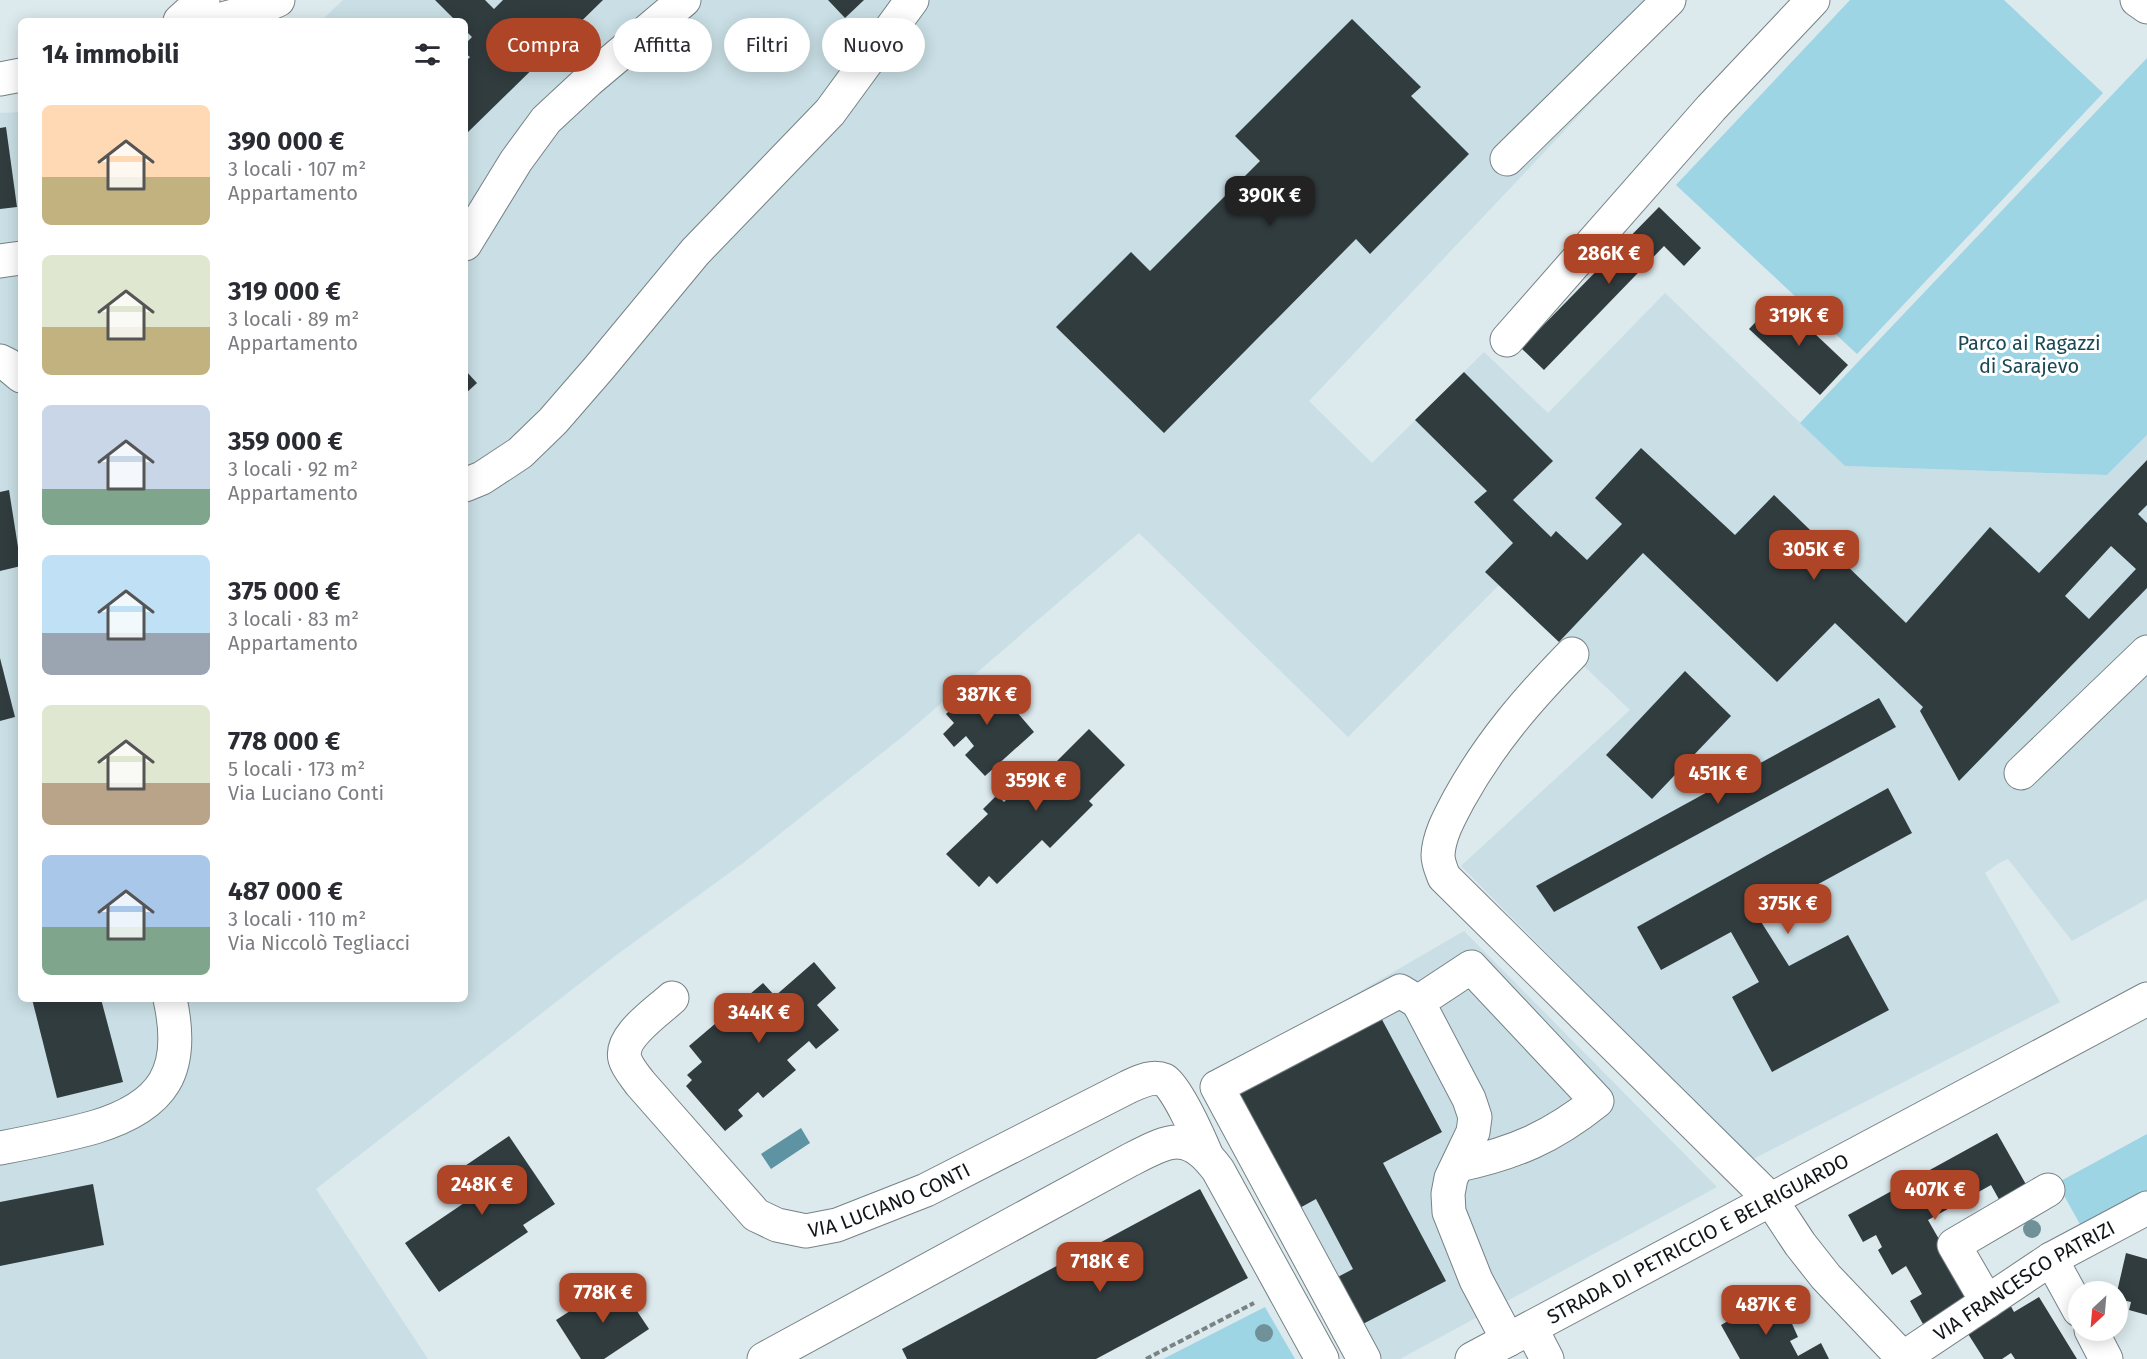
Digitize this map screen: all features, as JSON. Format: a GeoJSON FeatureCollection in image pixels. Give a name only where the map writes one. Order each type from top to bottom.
{"type":"FeatureCollection","features":[{"type":"Feature","properties":{"kind":"street"},"geometry":{"type":"LineString","coordinates":[[183,18],[203,0]]}},
{"type":"Feature","properties":{"kind":"street"},"geometry":{"type":"LineString","coordinates":[[226,18],[255,10],[278,0]]}},
{"type":"Feature","properties":{"kind":"street"},"geometry":{"type":"LineString","coordinates":[[468,239],[516,161],[546,120],[589,80],[684,0]]}},
{"type":"Feature","properties":{"kind":"street"},"geometry":{"type":"LineString","coordinates":[[468,484],[482,478],[520,453],[553,422],[695,252],[830,112],[912,0]]}},
{"type":"Feature","properties":{"kind":"street"},"geometry":{"type":"LineString","coordinates":[[1507,159],[1669,0]]}},
{"type":"Feature","properties":{"kind":"street"},"geometry":{"type":"LineString","coordinates":[[1508,340],[1711,108],[1812,0]]}},
{"type":"Feature","properties":{"kind":"street"},"geometry":{"type":"LineString","coordinates":[[2137,0],[2147,7]]}},
{"type":"Feature","properties":{"kind":"street"},"geometry":{"type":"LineString","coordinates":[[0,79],[18,76]]}},
{"type":"Feature","properties":{"kind":"street"},"geometry":{"type":"LineString","coordinates":[[0,261],[18,258]]}},
{"type":"Feature","properties":{"kind":"street"},"geometry":{"type":"LineString","coordinates":[[0,361],[18,373]]}},
{"type":"Feature","properties":{"kind":"street"},"geometry":{"type":"LineString","coordinates":[[2021,773],[2147,652]]}},
{"type":"Feature","properties":{"kind":"street"},"geometry":{"type":"LineString","coordinates":[[1572,654],[1507,725],[1484,756],[1445,826],[1439,848],[1439,867],[1450,884],[1771,1200],[1800,1244],[1826,1277],[1904,1358]]}},
{"type":"Feature","properties":{"kind":"street"},"geometry":{"type":"LineString","coordinates":[[1418,1002],[1471,967],[1597,1101],[1574,1120],[1529,1144],[1495,1157],[1459,1165]]}},
{"type":"Feature","properties":{"kind":"street"},"geometry":{"type":"LineString","coordinates":[[1364,1359],[1217,1087],[1400,991],[1418,1002],[1470,1099],[1474,1117],[1473,1132],[1451,1178],[1449,1212],[1476,1280],[1520,1334],[1548,1359]]}},
{"type":"Feature","properties":{"kind":"street","name":"VIA LUCIANO CONTI"},"geometry":{"type":"LineString","coordinates":[[672,998],[630,1037],[624,1048],[625,1060],[640,1083],[756,1215],[777,1225],[806,1231],[837,1225],[926,1190],[1128,1086],[1156,1078],[1170,1084],[1206,1154],[1218,1170],[1322,1359]]}},
{"type":"Feature","properties":{"kind":"street","name":"STRADA DI PETRICCIO E BELRIGUARDO"},"geometry":{"type":"LineString","coordinates":[[1472,1359],[2147,999]]}},
{"type":"Feature","properties":{"kind":"street"},"geometry":{"type":"LineString","coordinates":[[0,1148],[67,1135],[119,1119],[134,1112],[155,1096],[168,1076],[175,1049],[176,1033],[171,1002]]}},
{"type":"Feature","properties":{"kind":"street"},"geometry":{"type":"LineString","coordinates":[[764,1359],[1157,1146],[1170,1142],[1181,1143],[1194,1146],[1206,1154]]}},
{"type":"Feature","properties":{"kind":"street"},"geometry":{"type":"LineString","coordinates":[[1987,1302],[1954,1245],[2048,1191]]}},
{"type":"Feature","properties":{"kind":"street","name":"VIA FRANCESCO PATRIZI"},"geometry":{"type":"LineString","coordinates":[[1904,1358],[2050,1259],[2147,1208]]}},
{"type":"Feature","properties":{"kind":"street"},"geometry":{"type":"LineString","coordinates":[[2050,1259],[2068,1291]]}},
{"type":"Feature","properties":{"kind":"street"},"geometry":{"type":"LineString","coordinates":[[2097,1341],[2106,1359]]}},
{"type":"Feature","properties":{"kind":"path"},"geometry":{"type":"LineString","coordinates":[[1146,1359],[1256,1302]]}},
{"type":"Feature","properties":{"kind":"shaded area"},"geometry":{"type":"Polygon","coordinates":[[[343,0],[1688,0],[1309,401],[1372,463],[1484,352],[1548,413],[1665,293],[1845,466],[2107,475],[2147,435],[2147,899],[2072,941],[2008,859],[1999,863],[1985,873],[2060,1002],[1751,1160],[1461,866],[1630,710],[1499,585],[1348,737],[1139,533],[902,737],[743,863],[615,956],[316,1189],[428,1359],[0,1359],[0,113],[18,112],[18,1002],[468,1002],[468,18],[324,18],[343,0]]]}},
{"type":"Feature","properties":{"kind":"shaded area"},"geometry":{"type":"Polygon","coordinates":[[[1464,931],[1717,1187],[1400,1359],[1346,1359],[1199,1085],[1464,931]]]}},
{"type":"Feature","properties":{"kind":"shaded area"},"geometry":{"type":"Polygon","coordinates":[[[801,1128],[810,1143],[771,1169],[761,1154],[801,1128]]]}},
{"type":"Feature","properties":{"kind":"green space"},"geometry":{"type":"Polygon","coordinates":[[[1850,0],[2004,0],[2103,93],[1857,354],[1676,185],[1850,0]]]}},
{"type":"Feature","properties":{"kind":"green space","name":"Parco ai Ragazzi di Sarajevo"},"geometry":{"type":"Polygon","coordinates":[[[2147,58],[2147,435],[2107,475],[1845,466],[1800,423],[2147,58]]]}},
{"type":"Feature","properties":{"kind":"green space"},"geometry":{"type":"Polygon","coordinates":[[[2147,1134],[2147,1191],[2081,1226],[2057,1183],[2147,1134]]]}},
{"type":"Feature","properties":{"kind":"green space"},"geometry":{"type":"Polygon","coordinates":[[[1265,1307],[1295,1359],[1163,1359],[1265,1307]]]}},
{"type":"Feature","properties":{"kind":"building"},"geometry":{"type":"Polygon","coordinates":[[[435,0],[485,0],[494,9],[503,0],[603,0],[585,18],[486,18],[486,72],[529,72],[468,132],[468,59],[470,57],[468,41],[472,37],[468,33],[468,18],[453,18],[435,0]]]}},
{"type":"Feature","properties":{"kind":"building"},"geometry":{"type":"Polygon","coordinates":[[[828,0],[864,0],[845,18],[828,0]]]}},
{"type":"Feature","properties":{"kind":"building"},"geometry":{"type":"Polygon","coordinates":[[[1352,19],[1421,87],[1411,96],[1469,154],[1370,254],[1356,239],[1164,433],[1056,327],[1131,252],[1150,271],[1260,161],[1235,136],[1352,19]]]}},
{"type":"Feature","properties":{"kind":"building"},"geometry":{"type":"Polygon","coordinates":[[[6,127],[17,207],[0,209],[0,128],[6,127]]]}},
{"type":"Feature","properties":{"kind":"building"},"geometry":{"type":"Polygon","coordinates":[[[1659,207],[1701,248],[1684,266],[1664,246],[1544,370],[1521,348],[1659,207]]]}},
{"type":"Feature","properties":{"kind":"building"},"geometry":{"type":"Polygon","coordinates":[[[1778,299],[1848,365],[1820,395],[1749,329],[1778,299]]]}},
{"type":"Feature","properties":{"kind":"building"},"geometry":{"type":"Polygon","coordinates":[[[1464,372],[1553,461],[1513,500],[1551,537],[1556,531],[1587,560],[1622,524],[1595,498],[1641,448],[1735,535],[1774,495],[1906,623],[1990,527],[2039,573],[2147,460],[2147,505],[2138,514],[2147,523],[2147,588],[1959,781],[1920,711],[1923,707],[1835,623],[1777,682],[1643,553],[1559,642],[1485,572],[1513,543],[1474,502],[1487,491],[1415,420],[1464,372]],[[2111,546],[2065,596],[2089,619],[2136,569],[2111,546]]]}},
{"type":"Feature","properties":{"kind":"building"},"geometry":{"type":"Polygon","coordinates":[[[468,373],[477,383],[468,391],[468,373]]]}},
{"type":"Feature","properties":{"kind":"building"},"geometry":{"type":"Polygon","coordinates":[[[9,490],[18,547],[18,567],[0,571],[0,492],[9,490]]]}},
{"type":"Feature","properties":{"kind":"building"},"geometry":{"type":"Polygon","coordinates":[[[0,658],[15,717],[0,721],[0,658]]]}},
{"type":"Feature","properties":{"kind":"building"},"geometry":{"type":"Polygon","coordinates":[[[1685,671],[1731,716],[1652,799],[1606,755],[1685,671]]]}},
{"type":"Feature","properties":{"kind":"building"},"geometry":{"type":"Polygon","coordinates":[[[986,676],[1034,732],[985,776],[965,755],[974,746],[966,736],[954,747],[943,734],[954,723],[946,714],[986,676]]]}},
{"type":"Feature","properties":{"kind":"building"},"geometry":{"type":"Polygon","coordinates":[[[1879,698],[1896,727],[1554,912],[1536,886],[1879,698]]]}},
{"type":"Feature","properties":{"kind":"building"},"geometry":{"type":"Polygon","coordinates":[[[1089,729],[1125,765],[1089,801],[1093,805],[1050,848],[1042,840],[997,884],[989,876],[979,887],[946,854],[988,814],[983,809],[997,795],[1004,802],[1019,787],[1025,793],[1089,729]]]}},
{"type":"Feature","properties":{"kind":"building"},"geometry":{"type":"Polygon","coordinates":[[[1888,788],[1912,833],[1758,917],[1789,966],[1848,935],[1889,1010],[1772,1072],[1732,997],[1759,982],[1731,932],[1661,970],[1637,927],[1888,788]]]}},
{"type":"Feature","properties":{"kind":"building"},"geometry":{"type":"Polygon","coordinates":[[[814,962],[836,988],[817,1005],[839,1030],[816,1049],[809,1041],[787,1060],[796,1070],[763,1098],[758,1092],[738,1110],[743,1116],[725,1131],[686,1086],[692,1080],[687,1075],[702,1062],[689,1046],[763,983],[775,996],[814,962]]]}},
{"type":"Feature","properties":{"kind":"building"},"geometry":{"type":"Polygon","coordinates":[[[33,1002],[102,1002],[123,1082],[57,1098],[33,1002]]]}},
{"type":"Feature","properties":{"kind":"building"},"geometry":{"type":"Polygon","coordinates":[[[1379,1014],[1442,1132],[1383,1163],[1446,1281],[1357,1327],[1332,1280],[1353,1269],[1316,1199],[1296,1210],[1232,1091],[1379,1014]]]}},
{"type":"Feature","properties":{"kind":"building"},"geometry":{"type":"Polygon","coordinates":[[[1997,1133],[2028,1188],[2001,1203],[1991,1185],[1928,1220],[1972,1297],[1923,1324],[1910,1301],[1922,1294],[1906,1266],[1892,1275],[1878,1250],[1882,1247],[1876,1235],[1863,1242],[1848,1215],[1997,1133]]]}},
{"type":"Feature","properties":{"kind":"building"},"geometry":{"type":"Polygon","coordinates":[[[509,1136],[555,1204],[523,1225],[528,1232],[439,1292],[405,1243],[473,1197],[456,1172],[509,1136]]]}},
{"type":"Feature","properties":{"kind":"building"},"geometry":{"type":"Polygon","coordinates":[[[93,1184],[104,1245],[0,1266],[0,1202],[93,1184]]]}},
{"type":"Feature","properties":{"kind":"building"},"geometry":{"type":"Polygon","coordinates":[[[1200,1189],[1248,1278],[1096,1359],[907,1359],[902,1349],[1200,1189]]]}},
{"type":"Feature","properties":{"kind":"building"},"geometry":{"type":"Polygon","coordinates":[[[2126,1253],[2147,1259],[2147,1315],[2129,1310],[2131,1302],[2128,1301],[2128,1281],[2120,1281],[2126,1253]]]}},
{"type":"Feature","properties":{"kind":"building"},"geometry":{"type":"Polygon","coordinates":[[[617,1281],[649,1329],[604,1359],[581,1359],[556,1320],[617,1281]]]}},
{"type":"Feature","properties":{"kind":"building"},"geometry":{"type":"Polygon","coordinates":[[[2039,1297],[2077,1359],[2015,1359],[2011,1353],[2002,1359],[1984,1359],[1963,1326],[2007,1299],[2014,1312],[2039,1297]]]}},
{"type":"Feature","properties":{"kind":"building"},"geometry":{"type":"Polygon","coordinates":[[[1769,1298],[1781,1319],[1788,1315],[1798,1337],[1790,1341],[1798,1356],[1821,1343],[1829,1359],[1740,1359],[1721,1325],[1769,1298]]]}}]}
